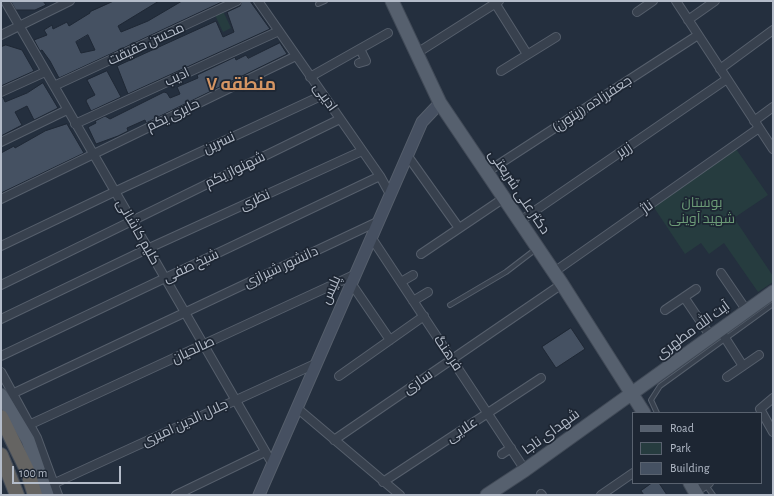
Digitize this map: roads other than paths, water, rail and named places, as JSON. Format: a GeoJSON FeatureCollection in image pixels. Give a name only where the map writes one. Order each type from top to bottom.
{"type":"FeatureCollection","features":[{"type":"Feature","properties":{"kind":"highway"},"geometry":{"type":"LineString","coordinates":[[1,417],[27,470],[35,495]]}},
{"type":"Feature","properties":{"kind":"highway"},"geometry":{"type":"LineString","coordinates":[[1,455],[18,495]]}},
{"type":"Feature","properties":{"kind":"main road","name":"دکتر علی شریعتی"},"geometry":{"type":"LineString","coordinates":[[392,1],[419,52],[440,103],[562,284],[643,412]]}},
{"type":"Feature","properties":{"kind":"main road","name":"پلیس"},"geometry":{"type":"LineString","coordinates":[[259,495],[352,279],[422,122],[440,103]]}},
{"type":"Feature","properties":{"kind":"main road","name":"آیت الله مطهری"},"geometry":{"type":"LineString","coordinates":[[632,394],[719,335],[746,311],[773,292]]}},
{"type":"Feature","properties":{"kind":"main road"},"geometry":{"type":"LineString","coordinates":[[8,394],[28,440],[47,495]]}},
{"type":"Feature","properties":{"kind":"main road","name":"شهدای ناجا"},"geometry":{"type":"LineString","coordinates":[[487,495],[521,473],[632,394]]}},
{"type":"Feature","properties":{"kind":"main road"},"geometry":{"type":"LineString","coordinates":[[496,495],[521,473]]}},
{"type":"Feature","properties":{"kind":"street","name":"کلیم کاشانی"},"geometry":{"type":"LineString","coordinates":[[5,1],[272,463]]}},
{"type":"Feature","properties":{"kind":"street"},"geometry":{"type":"LineString","coordinates":[[1,35],[70,1]]}},
{"type":"Feature","properties":{"kind":"street","name":"محسن حقیقت"},"geometry":{"type":"LineString","coordinates":[[54,86],[238,1]]}},
{"type":"Feature","properties":{"kind":"street","name":"ادیبی"},"geometry":{"type":"LineString","coordinates":[[258,1],[380,176],[390,194]]}},
{"type":"Feature","properties":{"kind":"street"},"geometry":{"type":"LineString","coordinates":[[637,12],[653,1]]}},
{"type":"Feature","properties":{"kind":"street"},"geometry":{"type":"LineString","coordinates":[[676,1],[773,149]]}},
{"type":"Feature","properties":{"kind":"street"},"geometry":{"type":"LineString","coordinates":[[688,20],[715,1]]}},
{"type":"Feature","properties":{"kind":"street"},"geometry":{"type":"LineString","coordinates":[[419,52],[497,2],[527,54]]}},
{"type":"Feature","properties":{"kind":"street"},"geometry":{"type":"LineString","coordinates":[[720,69],[773,30]]}},
{"type":"Feature","properties":{"kind":"street","name":"ادیب"},"geometry":{"type":"LineString","coordinates":[[75,124],[279,31]]}},
{"type":"Feature","properties":{"kind":"street"},"geometry":{"type":"LineString","coordinates":[[310,76],[388,33]]}},
{"type":"Feature","properties":{"kind":"street","name":"جعفرزاده (زیتون)"},"geometry":{"type":"LineString","coordinates":[[487,172],[698,35]]}},
{"type":"Feature","properties":{"kind":"street"},"geometry":{"type":"LineString","coordinates":[[501,71],[556,37]]}},
{"type":"Feature","properties":{"kind":"street"},"geometry":{"type":"LineString","coordinates":[[360,49],[366,62],[360,63]]}},
{"type":"Feature","properties":{"kind":"street","name":"حایری یکم"},"geometry":{"type":"LineString","coordinates":[[1,199],[296,56]]}},
{"type":"Feature","properties":{"kind":"street"},"geometry":{"type":"LineString","coordinates":[[1,92],[45,72]]}},
{"type":"Feature","properties":{"kind":"street","name":"زریر"},"geometry":{"type":"LineString","coordinates":[[520,221],[727,79]]}},
{"type":"Feature","properties":{"kind":"street","name":"نسرین"},"geometry":{"type":"LineString","coordinates":[[1,246],[323,95]]}},
{"type":"Feature","properties":{"kind":"street"},"geometry":{"type":"LineString","coordinates":[[754,121],[773,107]]}},
{"type":"Feature","properties":{"kind":"street"},"geometry":{"type":"LineString","coordinates":[[1,142],[67,110]]}},
{"type":"Feature","properties":{"kind":"street","name":"شهنواز یکم"},"geometry":{"type":"LineString","coordinates":[[1,285],[340,119]]}},
{"type":"Feature","properties":{"kind":"street","name":"ناژ"},"geometry":{"type":"LineString","coordinates":[[554,272],[759,128]]}},
{"type":"Feature","properties":{"kind":"street","name":"نظری"},"geometry":{"type":"LineString","coordinates":[[1,320],[147,249],[362,151]]}},
{"type":"Feature","properties":{"kind":"street"},"geometry":{"type":"LineString","coordinates":[[407,155],[460,228]]}},
{"type":"Feature","properties":{"kind":"street","name":"شیخ صفی"},"geometry":{"type":"LineString","coordinates":[[1,356],[380,176]]}},
{"type":"Feature","properties":{"kind":"street"},"geometry":{"type":"LineString","coordinates":[[421,254],[504,198]]}},
{"type":"Feature","properties":{"kind":"street","name":"دانشور شیرازی"},"geometry":{"type":"LineString","coordinates":[[8,394],[377,222]]}},
{"type":"Feature","properties":{"kind":"street","name":"فرهنگ"},"geometry":{"type":"LineString","coordinates":[[371,237],[511,448],[521,473]]}},
{"type":"Feature","properties":{"kind":"street"},"geometry":{"type":"LineString","coordinates":[[721,273],[746,311]]}},
{"type":"Feature","properties":{"kind":"street"},"geometry":{"type":"LineString","coordinates":[[400,282],[413,275]]}},
{"type":"Feature","properties":{"kind":"street"},"geometry":{"type":"LineString","coordinates":[[352,279],[390,340]]}},
{"type":"Feature","properties":{"kind":"street","name":"صالحیان"},"geometry":{"type":"LineString","coordinates":[[31,424],[352,279]]}},
{"type":"Feature","properties":{"kind":"street","name":"ساری"},"geometry":{"type":"LineString","coordinates":[[334,440],[562,284]]}},
{"type":"Feature","properties":{"kind":"street"},"geometry":{"type":"LineString","coordinates":[[665,310],[696,289]]}},
{"type":"Feature","properties":{"kind":"street"},"geometry":{"type":"LineString","coordinates":[[414,301],[428,292]]}},
{"type":"Feature","properties":{"kind":"street"},"geometry":{"type":"LineString","coordinates":[[684,297],[719,335],[743,366]]}},
{"type":"Feature","properties":{"kind":"street"},"geometry":{"type":"LineString","coordinates":[[339,376],[424,316]]}},
{"type":"Feature","properties":{"kind":"street"},"geometry":{"type":"LineString","coordinates":[[727,377],[759,355]]}},
{"type":"Feature","properties":{"kind":"street","name":"جلال الدین امیری"},"geometry":{"type":"LineString","coordinates":[[55,483],[315,364]]}},
{"type":"Feature","properties":{"kind":"street"},"geometry":{"type":"LineString","coordinates":[[1,372],[8,394],[31,424],[55,483],[58,495]]}},
{"type":"Feature","properties":{"kind":"street","name":"علایی"},"geometry":{"type":"LineString","coordinates":[[383,482],[541,378]]}},
{"type":"Feature","properties":{"kind":"street"},"geometry":{"type":"LineString","coordinates":[[762,412],[760,409],[773,398]]}},
{"type":"Feature","properties":{"kind":"street"},"geometry":{"type":"LineString","coordinates":[[297,408],[400,495]]}},
{"type":"Feature","properties":{"kind":"street"},"geometry":{"type":"LineString","coordinates":[[762,413],[773,432]]}},
{"type":"Feature","properties":{"kind":"street"},"geometry":{"type":"LineString","coordinates":[[502,454],[511,448]]}},
{"type":"Feature","properties":{"kind":"street"},"geometry":{"type":"LineString","coordinates":[[176,495],[265,452]]}},
{"type":"Feature","properties":{"kind":"street"},"geometry":{"type":"LineString","coordinates":[[601,495],[632,474]]}},
{"type":"Feature","properties":{"kind":"lane"},"geometry":{"type":"LineString","coordinates":[[318,4],[325,1]]}},
{"type":"Feature","properties":{"kind":"lane"},"geometry":{"type":"LineString","coordinates":[[397,1],[419,52]]}},
{"type":"Feature","properties":{"kind":"lane"},"geometry":{"type":"LineString","coordinates":[[450,305],[506,272],[538,248]]}},
{"type":"Feature","properties":{"kind":"lane"},"geometry":{"type":"LineString","coordinates":[[657,412],[651,400],[656,390],[719,335],[773,304]]}},
{"type":"Feature","properties":{"kind":"lane"},"geometry":{"type":"LineString","coordinates":[[699,488],[713,495]]}},
{"type":"Feature","properties":{"kind":"district","name":"منطقه ۷"},"geometry":{"type":"Point","coordinates":[241,85]}},
{"type":"Feature","properties":{"kind":"park label","name":"بوستان شهید آوینی"},"geometry":{"type":"Point","coordinates":[702,212]}}]}
